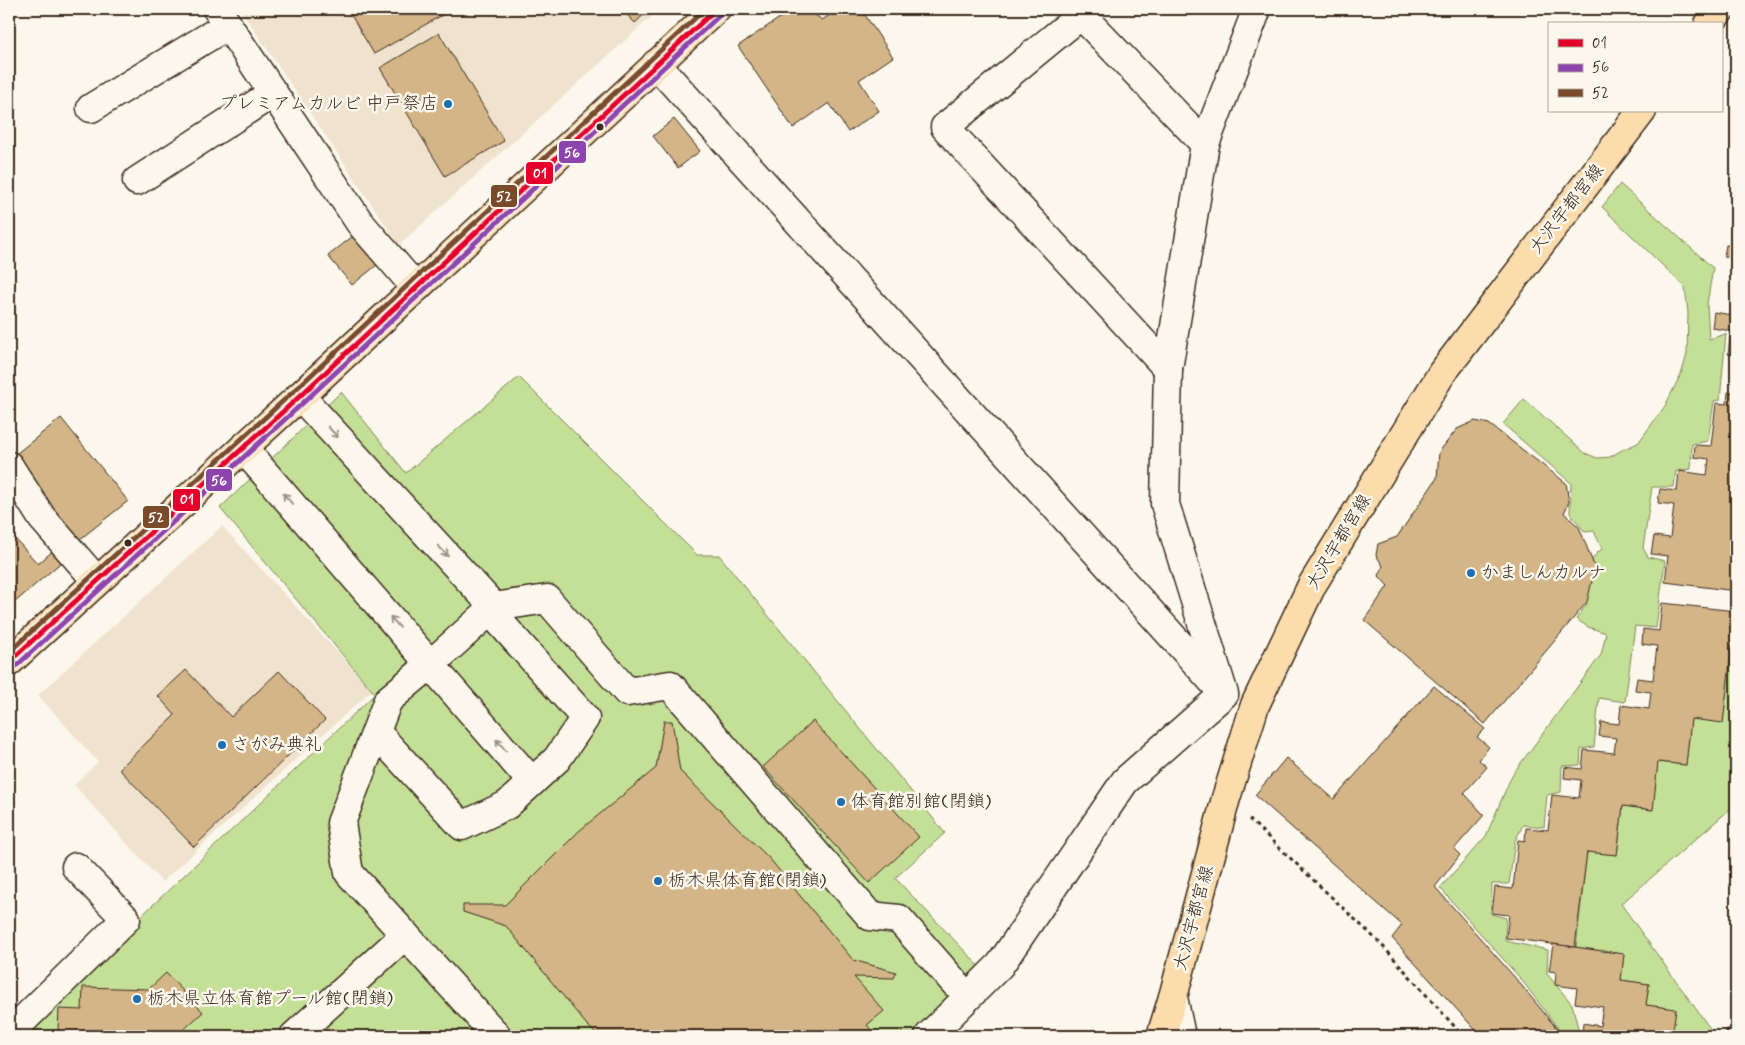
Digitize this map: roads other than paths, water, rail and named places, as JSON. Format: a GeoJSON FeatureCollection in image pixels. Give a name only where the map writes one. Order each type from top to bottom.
{"type":"FeatureCollection","features":[{"type":"Feature","properties":{"kind":"main road"},"geometry":{"type":"LineString","coordinates":[[9,662],[96,580],[300,396],[716,9]]}},
{"type":"Feature","properties":{"kind":"main road"},"geometry":{"type":"LineString","coordinates":[[1711,22],[1721,9]]}},
{"type":"Feature","properties":{"kind":"main road","name":"大沢宇都宮線"},"geometry":{"type":"LineString","coordinates":[[1161,1036],[1226,798],[1255,705],[1312,585],[1442,373],[1641,112]]}},
{"type":"Feature","properties":{"kind":"street"},"geometry":{"type":"LineString","coordinates":[[1224,694],[1165,504],[1168,370],[1204,144],[1257,9]]}},
{"type":"Feature","properties":{"kind":"street"},"geometry":{"type":"LineString","coordinates":[[1168,370],[945,127],[1081,16],[1204,144]]}},
{"type":"Feature","properties":{"kind":"street"},"geometry":{"type":"LineString","coordinates":[[91,108],[222,17],[360,223],[416,288]]}},
{"type":"Feature","properties":{"kind":"street"},"geometry":{"type":"LineString","coordinates":[[656,64],[1224,694],[1255,705]]}},
{"type":"Feature","properties":{"kind":"street"},"geometry":{"type":"LineString","coordinates":[[137,181],[273,93]]}},
{"type":"Feature","properties":{"kind":"street"},"geometry":{"type":"LineString","coordinates":[[300,396],[492,609],[585,718],[557,759],[507,805],[462,826],[376,732]]}},
{"type":"Feature","properties":{"kind":"street"},"geometry":{"type":"LineString","coordinates":[[243,448],[532,782]]}},
{"type":"Feature","properties":{"kind":"street"},"geometry":{"type":"LineString","coordinates":[[9,466],[42,518],[96,580]]}},
{"type":"Feature","properties":{"kind":"street"},"geometry":{"type":"LineString","coordinates":[[497,1036],[349,874],[341,823],[388,700],[492,609],[547,598],[627,692],[670,685],[870,916],[899,919],[955,983]]}},
{"type":"Feature","properties":{"kind":"street"},"geometry":{"type":"LineString","coordinates":[[929,1036],[1000,964],[1125,781],[1224,694]]}},
{"type":"Feature","properties":{"kind":"street"},"geometry":{"type":"LineString","coordinates":[[9,1034],[126,919],[76,867]]}},
{"type":"Feature","properties":{"kind":"street"},"geometry":{"type":"LineString","coordinates":[[294,1036],[405,935]]}},
{"type":"Feature","properties":{"kind":"street"},"geometry":{"type":"LineString","coordinates":[[1173,997],[1181,1036]]}},
{"type":"Feature","properties":{"kind":"place","name":"プレミアムカルビ 中戸祭店"},"geometry":{"type":"Point","coordinates":[448,104]}},
{"type":"Feature","properties":{"kind":"place","name":"かましんカルナ"},"geometry":{"type":"Point","coordinates":[1471,573]}},
{"type":"Feature","properties":{"kind":"place","name":"さがみ典礼"},"geometry":{"type":"Point","coordinates":[222,745]}},
{"type":"Feature","properties":{"kind":"place","name":"体育館別館(閉鎖)"},"geometry":{"type":"Point","coordinates":[841,802]}},
{"type":"Feature","properties":{"kind":"place","name":"栃木県体育館(閉鎖)"},"geometry":{"type":"Point","coordinates":[658,881]}},
{"type":"Feature","properties":{"kind":"place","name":"栃木県立体育館プール館(閉鎖)"},"geometry":{"type":"Point","coordinates":[137,999]}}]}
